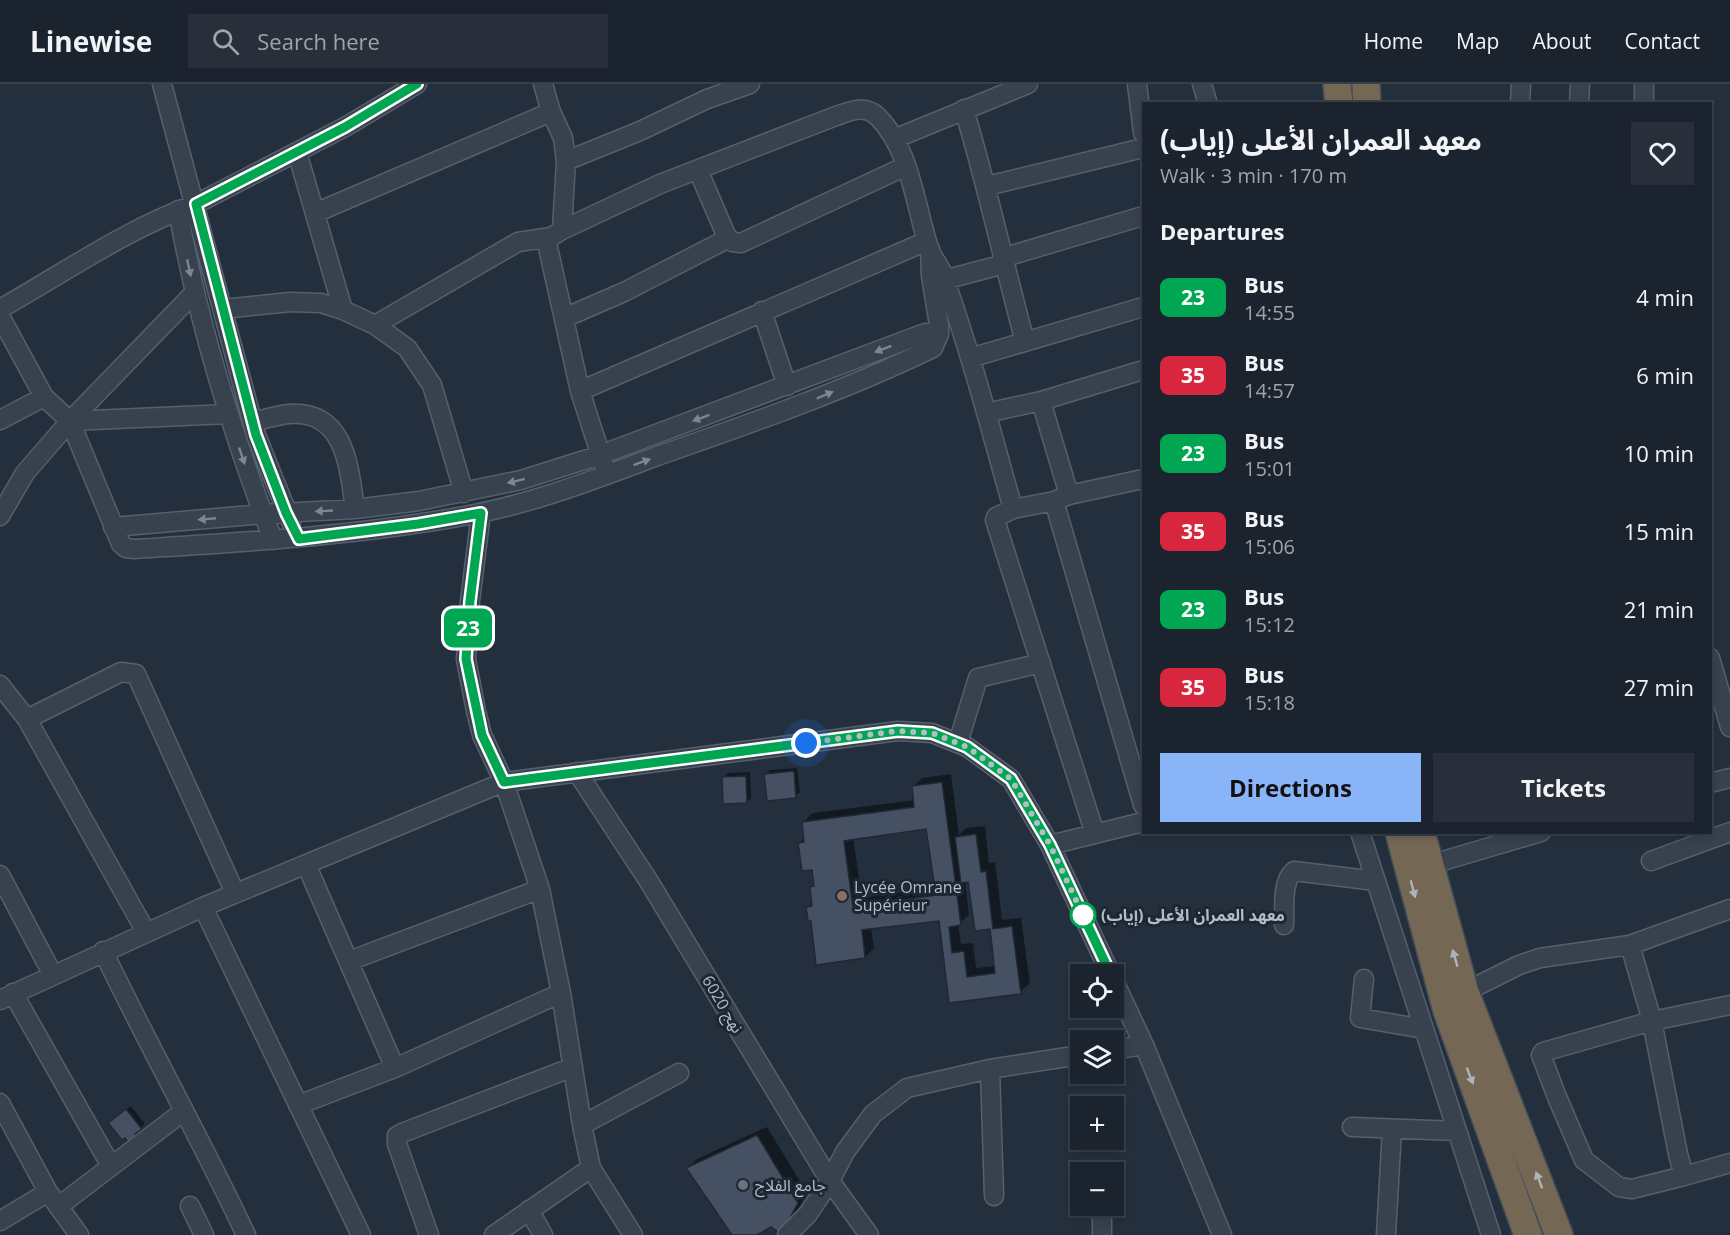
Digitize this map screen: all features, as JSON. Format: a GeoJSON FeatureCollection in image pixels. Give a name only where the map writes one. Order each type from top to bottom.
{"type":"FeatureCollection","features":[{"type":"Feature","properties":{"kind":"highway"},"geometry":{"type":"LineString","coordinates":[[1337,84],[1339,102]]}},
{"type":"Feature","properties":{"kind":"highway"},"geometry":{"type":"LineString","coordinates":[[1366,84],[1367,102]]}},
{"type":"Feature","properties":{"kind":"highway"},"geometry":{"type":"LineString","coordinates":[[1400,834],[1447,1011],[1528,1235]]}},
{"type":"Feature","properties":{"kind":"highway"},"geometry":{"type":"LineString","coordinates":[[1421,834],[1465,992],[1559,1235]]}},
{"type":"Feature","properties":{"kind":"street"},"geometry":{"type":"LineString","coordinates":[[162,84],[253,422],[286,513],[299,539]]}},
{"type":"Feature","properties":{"kind":"street"},"geometry":{"type":"LineString","coordinates":[[0,309],[63,274],[92,254],[178,210],[196,204],[345,127],[417,84]]}},
{"type":"Feature","properties":{"kind":"street"},"geometry":{"type":"LineString","coordinates":[[543,84],[562,138],[566,161],[556,233],[547,243],[580,391],[607,475]]}},
{"type":"Feature","properties":{"kind":"street"},"geometry":{"type":"LineString","coordinates":[[566,161],[640,131],[706,99],[750,84]]}},
{"type":"Feature","properties":{"kind":"street"},"geometry":{"type":"LineString","coordinates":[[894,139],[1028,84]]}},
{"type":"Feature","properties":{"kind":"street"},"geometry":{"type":"LineString","coordinates":[[1137,84],[1142,125]]}},
{"type":"Feature","properties":{"kind":"street"},"geometry":{"type":"LineString","coordinates":[[1202,84],[1207,102]]}},
{"type":"Feature","properties":{"kind":"street"},"geometry":{"type":"LineString","coordinates":[[1520,102],[1521,84]]}},
{"type":"Feature","properties":{"kind":"street"},"geometry":{"type":"LineString","coordinates":[[1579,102],[1580,84]]}},
{"type":"Feature","properties":{"kind":"street"},"geometry":{"type":"LineString","coordinates":[[1644,84],[1644,102]]}},
{"type":"Feature","properties":{"kind":"street"},"geometry":{"type":"LineString","coordinates":[[0,316],[7,345],[44,397],[70,420],[121,544],[126,548],[135,549],[299,539],[418,524],[481,513],[524,502],[607,475],[812,401],[933,348],[939,334],[928,245],[916,195],[894,139],[878,117],[864,109],[852,110],[660,184],[556,233],[518,242],[375,326]]}},
{"type":"Feature","properties":{"kind":"street"},"geometry":{"type":"LineString","coordinates":[[964,109],[987,186],[1003,261],[1026,342]]}},
{"type":"Feature","properties":{"kind":"street"},"geometry":{"type":"LineString","coordinates":[[315,213],[551,112]]}},
{"type":"Feature","properties":{"kind":"street"},"geometry":{"type":"LineString","coordinates":[[987,186],[1142,148]]}},
{"type":"Feature","properties":{"kind":"street"},"geometry":{"type":"LineString","coordinates":[[297,152],[343,310]]}},
{"type":"Feature","properties":{"kind":"street"},"geometry":{"type":"LineString","coordinates":[[698,170],[729,238],[732,242],[741,243],[906,166]]}},
{"type":"Feature","properties":{"kind":"street"},"geometry":{"type":"LineString","coordinates":[[178,210],[195,293],[228,414],[273,540]]}},
{"type":"Feature","properties":{"kind":"street"},"geometry":{"type":"LineString","coordinates":[[944,280],[1142,216]]}},
{"type":"Feature","properties":{"kind":"street"},"geometry":{"type":"LineString","coordinates":[[564,318],[624,292],[729,238]]}},
{"type":"Feature","properties":{"kind":"street"},"geometry":{"type":"LineString","coordinates":[[928,245],[944,280],[970,358],[1013,509]]}},
{"type":"Feature","properties":{"kind":"street"},"geometry":{"type":"LineString","coordinates":[[580,391],[762,311],[928,245]]}},
{"type":"Feature","properties":{"kind":"street"},"geometry":{"type":"LineString","coordinates":[[0,516],[26,473],[70,420],[195,293]]}},
{"type":"Feature","properties":{"kind":"street"},"geometry":{"type":"LineString","coordinates":[[223,309],[290,302],[321,303],[343,310],[375,326],[407,348],[432,385],[464,493]]}},
{"type":"Feature","properties":{"kind":"street"},"geometry":{"type":"LineString","coordinates":[[970,358],[1142,307]]}},
{"type":"Feature","properties":{"kind":"street"},"geometry":{"type":"LineString","coordinates":[[762,311],[787,386]]}},
{"type":"Feature","properties":{"kind":"street"},"geometry":{"type":"LineString","coordinates":[[113,527],[263,514],[355,509],[419,501],[521,480],[600,455],[925,333],[939,334]]}},
{"type":"Feature","properties":{"kind":"street"},"geometry":{"type":"LineString","coordinates":[[986,413],[1041,401],[1142,370]]}},
{"type":"Feature","properties":{"kind":"street"},"geometry":{"type":"LineString","coordinates":[[0,420],[44,397]]}},
{"type":"Feature","properties":{"kind":"street"},"geometry":{"type":"LineString","coordinates":[[1041,401],[1062,498],[1142,801]]}},
{"type":"Feature","properties":{"kind":"street"},"geometry":{"type":"LineString","coordinates":[[70,420],[228,414]]}},
{"type":"Feature","properties":{"kind":"street"},"geometry":{"type":"LineString","coordinates":[[253,422],[297,414],[315,419],[331,429],[346,452],[355,509]]}},
{"type":"Feature","properties":{"kind":"street"},"geometry":{"type":"LineString","coordinates":[[1095,834],[995,520],[996,517],[1013,509],[1142,479]]}},
{"type":"Feature","properties":{"kind":"street"},"geometry":{"type":"LineString","coordinates":[[481,513],[470,601],[466,659],[482,735],[504,782],[540,889],[561,993],[591,1167],[633,1235]]}},
{"type":"Feature","properties":{"kind":"street"},"geometry":{"type":"LineString","coordinates":[[958,743],[978,678],[1041,663]]}},
{"type":"Feature","properties":{"kind":"street"},"geometry":{"type":"LineString","coordinates":[[1712,665],[1730,727]]}},
{"type":"Feature","properties":{"kind":"street"},"geometry":{"type":"LineString","coordinates":[[27,719],[121,672],[136,674],[236,893]]}},
{"type":"Feature","properties":{"kind":"street"},"geometry":{"type":"LineString","coordinates":[[0,685],[27,719],[146,932]]}},
{"type":"Feature","properties":{"kind":"street"},"geometry":{"type":"LineString","coordinates":[[111,1166],[7,997],[203,907],[504,782],[898,731],[932,733],[967,747],[1011,779],[1050,845],[1106,964]]}},
{"type":"Feature","properties":{"kind":"street","name":"نهج 6020"},"geometry":{"type":"LineString","coordinates":[[577,772],[648,880],[830,1181],[869,1235]]}},
{"type":"Feature","properties":{"kind":"street"},"geometry":{"type":"LineString","coordinates":[[1712,782],[1730,778]]}},
{"type":"Feature","properties":{"kind":"street"},"geometry":{"type":"LineString","coordinates":[[1050,845],[1142,822]]}},
{"type":"Feature","properties":{"kind":"street"},"geometry":{"type":"LineString","coordinates":[[1651,861],[1730,832]]}},
{"type":"Feature","properties":{"kind":"street"},"geometry":{"type":"LineString","coordinates":[[1360,834],[1491,1235]]}},
{"type":"Feature","properties":{"kind":"street"},"geometry":{"type":"LineString","coordinates":[[1429,865],[1534,834]]}},
{"type":"Feature","properties":{"kind":"street"},"geometry":{"type":"LineString","coordinates":[[306,864],[395,1068]]}},
{"type":"Feature","properties":{"kind":"street"},"geometry":{"type":"LineString","coordinates":[[1284,925],[1286,884],[1289,875],[1294,871],[1376,881]]}},
{"type":"Feature","properties":{"kind":"street"},"geometry":{"type":"LineString","coordinates":[[0,875],[53,975]]}},
{"type":"Feature","properties":{"kind":"street"},"geometry":{"type":"LineString","coordinates":[[349,961],[540,889]]}},
{"type":"Feature","properties":{"kind":"street"},"geometry":{"type":"LineString","coordinates":[[203,907],[361,1235]]}},
{"type":"Feature","properties":{"kind":"street"},"geometry":{"type":"LineString","coordinates":[[1465,992],[1507,969],[1540,958],[1630,945],[1730,909]]}},
{"type":"Feature","properties":{"kind":"street"},"geometry":{"type":"LineString","coordinates":[[1630,945],[1652,1021],[1684,1176]]}},
{"type":"Feature","properties":{"kind":"street"},"geometry":{"type":"LineString","coordinates":[[104,951],[139,1027],[219,1176],[246,1235]]}},
{"type":"Feature","properties":{"kind":"street"},"geometry":{"type":"LineString","coordinates":[[1364,979],[1360,1018],[1424,1029]]}},
{"type":"Feature","properties":{"kind":"street"},"geometry":{"type":"LineString","coordinates":[[298,1106],[395,1068],[561,993]]}},
{"type":"Feature","properties":{"kind":"street"},"geometry":{"type":"LineString","coordinates":[[1124,1003],[1144,1045],[1222,1235]]}},
{"type":"Feature","properties":{"kind":"street"},"geometry":{"type":"LineString","coordinates":[[1730,1005],[1652,1021],[1543,1052],[1542,1060],[1584,1160],[1619,1187],[1632,1189],[1730,1163]]}},
{"type":"Feature","properties":{"kind":"street"},"geometry":{"type":"LineString","coordinates":[[1124,1048],[1144,1045]]}},
{"type":"Feature","properties":{"kind":"street"},"geometry":{"type":"LineString","coordinates":[[787,1235],[808,1214],[830,1181],[845,1152],[873,1114],[907,1088],[990,1069],[1070,1057]]}},
{"type":"Feature","properties":{"kind":"street"},"geometry":{"type":"LineString","coordinates":[[429,1235],[397,1144],[397,1136],[573,1067]]}},
{"type":"Feature","properties":{"kind":"street"},"geometry":{"type":"LineString","coordinates":[[990,1069],[994,1196]]}},
{"type":"Feature","properties":{"kind":"street"},"geometry":{"type":"LineString","coordinates":[[582,1125],[680,1073]]}},
{"type":"Feature","properties":{"kind":"street"},"geometry":{"type":"LineString","coordinates":[[0,1103],[54,1199],[79,1235]]}},
{"type":"Feature","properties":{"kind":"street"},"geometry":{"type":"LineString","coordinates":[[0,1221],[54,1199],[111,1166],[184,1111]]}},
{"type":"Feature","properties":{"kind":"street"},"geometry":{"type":"LineString","coordinates":[[1352,1127],[1457,1131]]}},
{"type":"Feature","properties":{"kind":"street"},"geometry":{"type":"LineString","coordinates":[[1386,1235],[1392,1129]]}},
{"type":"Feature","properties":{"kind":"street"},"geometry":{"type":"LineString","coordinates":[[494,1235],[591,1167]]}},
{"type":"Feature","properties":{"kind":"street"},"geometry":{"type":"LineString","coordinates":[[190,1206],[204,1235]]}},
{"type":"Feature","properties":{"kind":"street"},"geometry":{"type":"LineString","coordinates":[[529,1210],[543,1235]]}},
{"type":"Feature","properties":{"kind":"street"},"geometry":{"type":"LineString","coordinates":[[1102,1216],[1102,1235]]}},
{"type":"Feature","properties":{"kind":"building"},"geometry":{"type":"Polygon","coordinates":[[[794,771],[796,798],[767,801],[764,774],[794,771]]]}},
{"type":"Feature","properties":{"kind":"building"},"geometry":{"type":"Polygon","coordinates":[[[746,776],[747,803],[723,804],[722,777],[746,776]]]}},
{"type":"Feature","properties":{"kind":"building"},"geometry":{"type":"Polygon","coordinates":[[[942,782],[961,925],[949,927],[952,953],[964,951],[967,977],[995,973],[990,929],[975,931],[968,882],[961,883],[955,837],[976,834],[981,872],[986,871],[993,929],[1012,926],[1021,994],[949,1003],[939,921],[862,930],[865,958],[816,965],[811,921],[808,921],[806,907],[812,906],[810,887],[814,886],[812,870],[802,871],[798,843],[804,842],[802,822],[914,807],[912,786],[942,782]],[[926,829],[844,841],[853,907],[936,895],[926,829]]]}},
{"type":"Feature","properties":{"kind":"building"},"geometry":{"type":"Polygon","coordinates":[[[126,1109],[142,1129],[135,1134],[138,1137],[129,1144],[125,1138],[122,1140],[108,1123],[126,1109]]]}},
{"type":"Feature","properties":{"kind":"building","name":"جامع الفلاح"},"geometry":{"type":"Polygon","coordinates":[[[757,1135],[798,1203],[781,1234],[771,1227],[757,1235],[732,1235],[686,1168],[757,1135]]]}},
{"type":"Feature","properties":{"kind":"bus line","name":"23"},"geometry":{"type":"LineString","coordinates":[[417,84],[345,127],[196,204],[256,435],[286,513],[299,539],[418,524],[481,513],[470,601],[466,659],[482,735],[504,782],[898,731],[932,733],[967,747],[1011,779],[1050,845],[1106,964]]}},
{"type":"Feature","properties":{"kind":"place","name":"Lycée Omrane Supérieur"},"geometry":{"type":"Point","coordinates":[842,896]}},
{"type":"Feature","properties":{"kind":"place","name":"معهد العمران الأعلى (إياب)"},"geometry":{"type":"Point","coordinates":[1083,915]}},
{"type":"Feature","properties":{"kind":"place","name":"جامع الفلاح"},"geometry":{"type":"Point","coordinates":[743,1185]}},
{"type":"Feature","properties":{"kind":"route"},"geometry":{"type":"LineString","coordinates":[[806,743],[898,731],[932,733],[967,747],[1011,779],[1050,845],[1083,915]]}}]}
